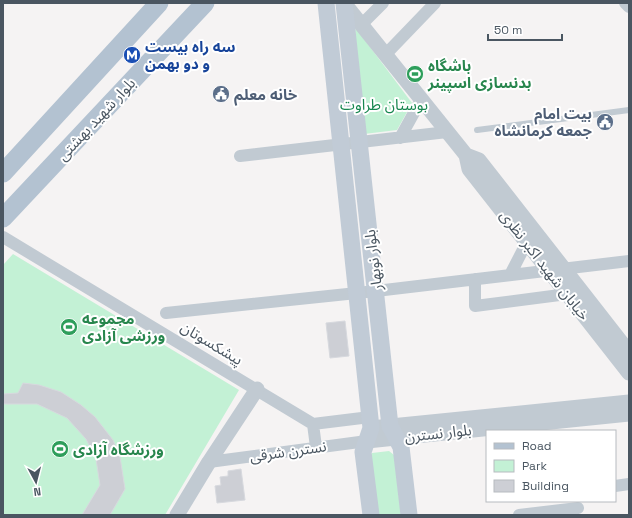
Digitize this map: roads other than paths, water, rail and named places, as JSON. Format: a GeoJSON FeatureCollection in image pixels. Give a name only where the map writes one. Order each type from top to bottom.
{"type":"FeatureCollection","features":[{"type":"Feature","properties":{"kind":"main road","name":"بلوار شهید بهشتی"},"geometry":{"type":"LineString","coordinates":[[3,173],[159,3]]}},
{"type":"Feature","properties":{"kind":"main road","name":"بلوار شهید بهشتی"},"geometry":{"type":"LineString","coordinates":[[3,218],[205,3]]}},
{"type":"Feature","properties":{"kind":"main road","name":"بلوار نوبهار"},"geometry":{"type":"LineString","coordinates":[[326,3],[357,293],[369,429],[363,452],[371,515]]}},
{"type":"Feature","properties":{"kind":"main road","name":"بلوار نوبهار"},"geometry":{"type":"LineString","coordinates":[[344,3],[393,432],[401,447],[409,515]]}},
{"type":"Feature","properties":{"kind":"street","name":"خیابان شهید اکبر نظری"},"geometry":{"type":"LineString","coordinates":[[344,3],[466,155],[479,160],[530,236],[549,271],[574,293],[629,352]]}},
{"type":"Feature","properties":{"kind":"street"},"geometry":{"type":"LineString","coordinates":[[361,25],[383,3]]}},
{"type":"Feature","properties":{"kind":"street"},"geometry":{"type":"LineString","coordinates":[[385,55],[435,3]]}},
{"type":"Feature","properties":{"kind":"street"},"geometry":{"type":"LineString","coordinates":[[625,3],[629,7]]}},
{"type":"Feature","properties":{"kind":"street"},"geometry":{"type":"LineString","coordinates":[[400,138],[421,100]]}},
{"type":"Feature","properties":{"kind":"street"},"geometry":{"type":"LineString","coordinates":[[240,156],[447,132]]}},
{"type":"Feature","properties":{"kind":"street"},"geometry":{"type":"LineString","coordinates":[[510,275],[530,236]]}},
{"type":"Feature","properties":{"kind":"street","name":"خیابان شهید اکبر نظری"},"geometry":{"type":"LineString","coordinates":[[530,236],[564,269],[574,293],[629,373]]}},
{"type":"Feature","properties":{"kind":"street","name":"پیشکسوتان"},"geometry":{"type":"LineString","coordinates":[[3,237],[313,424]]}},
{"type":"Feature","properties":{"kind":"street"},"geometry":{"type":"LineString","coordinates":[[166,313],[376,291],[629,261]]}},
{"type":"Feature","properties":{"kind":"street"},"geometry":{"type":"LineString","coordinates":[[475,279],[475,306],[574,293]]}},
{"type":"Feature","properties":{"kind":"street"},"geometry":{"type":"LineString","coordinates":[[177,515],[209,462],[257,389]]}},
{"type":"Feature","properties":{"kind":"street","name":"بلوار نسترن"},"geometry":{"type":"LineString","coordinates":[[393,432],[629,402]]}},
{"type":"Feature","properties":{"kind":"street","name":"بلوار نسترن"},"geometry":{"type":"LineString","coordinates":[[369,429],[393,432],[570,426],[629,414]]}},
{"type":"Feature","properties":{"kind":"street"},"geometry":{"type":"LineString","coordinates":[[316,447],[313,424],[369,429]]}},
{"type":"Feature","properties":{"kind":"street","name":"نسترن شرقی"},"geometry":{"type":"LineString","coordinates":[[209,462],[316,447],[369,429]]}},
{"type":"Feature","properties":{"kind":"street"},"geometry":{"type":"LineString","coordinates":[[616,486],[629,484]]}},
{"type":"Feature","properties":{"kind":"street"},"geometry":{"type":"LineString","coordinates":[[519,515],[578,508]]}},
{"type":"Feature","properties":{"kind":"lane"},"geometry":{"type":"LineString","coordinates":[[477,130],[629,110]]}},
{"type":"Feature","properties":{"kind":"place","name":"سه راه بیست و دو بهمن"},"geometry":{"type":"Point","coordinates":[132,55]}},
{"type":"Feature","properties":{"kind":"place","name":"باشگاه بدنسازی اسپینر"},"geometry":{"type":"Point","coordinates":[415,74]}},
{"type":"Feature","properties":{"kind":"place","name":"خانه معلم"},"geometry":{"type":"Point","coordinates":[221,94]}},
{"type":"Feature","properties":{"kind":"place","name":"بیت امام جمعه کرمانشاه"},"geometry":{"type":"Point","coordinates":[605,122]}},
{"type":"Feature","properties":{"kind":"place","name":"مجموعه ورزشی آزادی"},"geometry":{"type":"Point","coordinates":[69,327]}},
{"type":"Feature","properties":{"kind":"place","name":"ورزشگاه آزادی"},"geometry":{"type":"Point","coordinates":[60,449]}},
{"type":"Feature","properties":{"kind":"park label","name":"بوستان طراوت"},"geometry":{"type":"Point","coordinates":[384,104]}}]}
